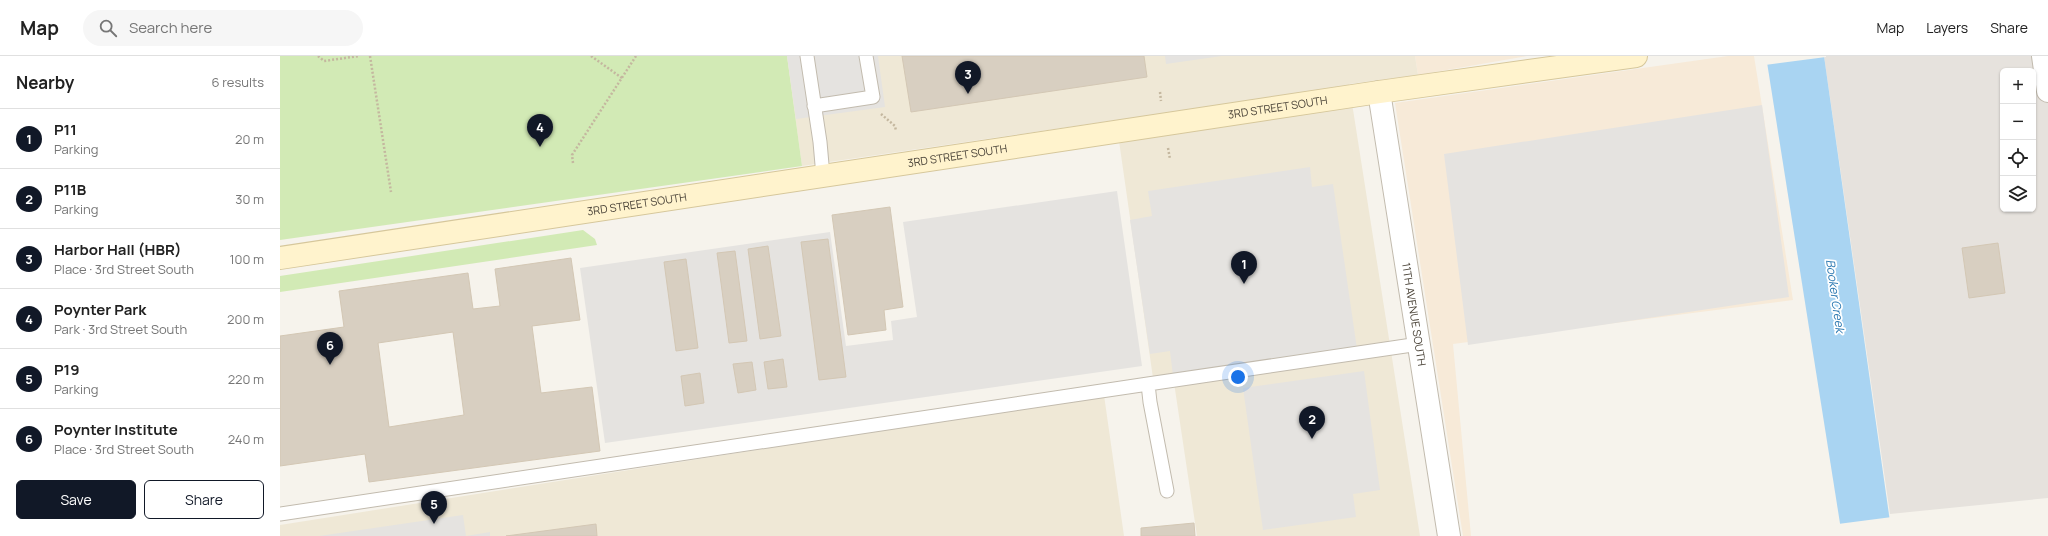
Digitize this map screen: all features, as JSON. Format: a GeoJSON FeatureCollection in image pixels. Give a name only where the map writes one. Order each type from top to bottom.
{"type":"FeatureCollection","features":[{"type":"Feature","properties":{"kind":"street","name":"3RD STREET SOUTH"},"geometry":{"type":"LineString","coordinates":[[280,258],[1379,92],[1636,56]]}},
{"type":"Feature","properties":{"kind":"street"},"geometry":{"type":"LineString","coordinates":[[2043,56],[2048,91]]}},
{"type":"Feature","properties":{"kind":"street","name":"11TH AVENUE SOUTH"},"geometry":{"type":"LineString","coordinates":[[1379,92],[1448,536]]}},
{"type":"Feature","properties":{"kind":"lane"},"geometry":{"type":"LineString","coordinates":[[807,56],[822,176]]}},
{"type":"Feature","properties":{"kind":"lane"},"geometry":{"type":"LineString","coordinates":[[814,106],[872,97],[866,56]]}},
{"type":"Feature","properties":{"kind":"lane"},"geometry":{"type":"LineString","coordinates":[[280,514],[1418,344]]}},
{"type":"Feature","properties":{"kind":"lane"},"geometry":{"type":"LineString","coordinates":[[1148,384],[1167,491]]}},
{"type":"Feature","properties":{"kind":"path"},"geometry":{"type":"LineString","coordinates":[[318,56],[324,61],[359,56]]}},
{"type":"Feature","properties":{"kind":"path"},"geometry":{"type":"LineString","coordinates":[[370,56],[391,192]]}},
{"type":"Feature","properties":{"kind":"path"},"geometry":{"type":"LineString","coordinates":[[591,56],[622,78]]}},
{"type":"Feature","properties":{"kind":"path"},"geometry":{"type":"LineString","coordinates":[[573,163],[572,154],[636,56]]}},
{"type":"Feature","properties":{"kind":"shaded area"},"geometry":{"type":"Polygon","coordinates":[[[787,56],[1415,56],[1418,75],[1349,84],[1420,536],[1197,536],[1173,376],[1153,378],[1116,120],[802,166],[787,56]]]}},
{"type":"Feature","properties":{"kind":"shaded area"},"geometry":{"type":"Polygon","coordinates":[[[787,56],[878,56],[885,107],[796,119],[787,56]]]}},
{"type":"Feature","properties":{"kind":"shaded area"},"geometry":{"type":"Polygon","coordinates":[[[1165,56],[1222,56],[1166,64],[1165,56]]]}},
{"type":"Feature","properties":{"kind":"shaded area"},"geometry":{"type":"Polygon","coordinates":[[[1415,56],[1527,56],[1418,75],[1415,56]]]}},
{"type":"Feature","properties":{"kind":"shaded area"},"geometry":{"type":"Polygon","coordinates":[[[1728,56],[1754,56],[1793,300],[1453,344],[1471,536],[1463,536],[1395,103],[1728,56]]]}},
{"type":"Feature","properties":{"kind":"shaded area"},"geometry":{"type":"Polygon","coordinates":[[[1824,56],[2048,56],[2048,498],[1890,514],[1824,56]]]}},
{"type":"Feature","properties":{"kind":"shaded area"},"geometry":{"type":"Polygon","coordinates":[[[1762,105],[1789,297],[1468,345],[1444,154],[1762,105]]]}},
{"type":"Feature","properties":{"kind":"shaded area"},"geometry":{"type":"Polygon","coordinates":[[[1310,167],[1312,187],[1333,184],[1357,349],[1173,376],[1170,351],[1150,354],[1130,220],[1152,216],[1148,191],[1310,167]]]}},
{"type":"Feature","properties":{"kind":"shaded area"},"geometry":{"type":"Polygon","coordinates":[[[1117,191],[1142,366],[605,443],[580,268],[830,232],[846,346],[893,340],[891,321],[917,317],[903,222],[1117,191]]]}},
{"type":"Feature","properties":{"kind":"shaded area"},"geometry":{"type":"Polygon","coordinates":[[[1364,371],[1380,490],[1353,494],[1356,517],[1263,530],[1243,388],[1364,371]]]}},
{"type":"Feature","properties":{"kind":"shaded area"},"geometry":{"type":"Polygon","coordinates":[[[1104,395],[1124,536],[280,536],[280,525],[1104,395]]]}},
{"type":"Feature","properties":{"kind":"shaded area"},"geometry":{"type":"Polygon","coordinates":[[[463,515],[466,536],[319,536],[463,515]]]}},
{"type":"Feature","properties":{"kind":"shaded area"},"geometry":{"type":"Polygon","coordinates":[[[490,532],[490,536],[466,536],[490,532]]]}},
{"type":"Feature","properties":{"kind":"green space"},"geometry":{"type":"Polygon","coordinates":[[[280,56],[787,56],[802,166],[280,240],[280,56]]]}},
{"type":"Feature","properties":{"kind":"green space"},"geometry":{"type":"Polygon","coordinates":[[[583,230],[595,239],[597,245],[280,292],[280,276],[583,230]]]}},
{"type":"Feature","properties":{"kind":"water","name":"Booker Creek"},"geometry":{"type":"Polygon","coordinates":[[[1766,56],[1824,56],[1892,536],[1842,536],[1766,56]]]}},
{"type":"Feature","properties":{"kind":"pier"},"geometry":{"type":"Polygon","coordinates":[[[1764,56],[1826,56],[1826,57],[1765,65],[1764,56]]]}},
{"type":"Feature","properties":{"kind":"pier"},"geometry":{"type":"Polygon","coordinates":[[[1892,517],[1894,536],[1840,536],[1838,524],[1892,517]]]}},
{"type":"Feature","properties":{"kind":"building"},"geometry":{"type":"Polygon","coordinates":[[[902,56],[1144,56],[1147,77],[911,112],[902,56]]]}},
{"type":"Feature","properties":{"kind":"building"},"geometry":{"type":"Polygon","coordinates":[[[890,207],[903,307],[884,310],[886,330],[848,335],[832,215],[890,207]]]}},
{"type":"Feature","properties":{"kind":"building"},"geometry":{"type":"Polygon","coordinates":[[[828,239],[846,377],[819,380],[801,242],[828,239]]]}},
{"type":"Feature","properties":{"kind":"building"},"geometry":{"type":"Polygon","coordinates":[[[1998,243],[2005,293],[1969,298],[1962,248],[1998,243]]]}},
{"type":"Feature","properties":{"kind":"building"},"geometry":{"type":"Polygon","coordinates":[[[768,246],[781,336],[760,339],[748,249],[768,246]]]}},
{"type":"Feature","properties":{"kind":"building"},"geometry":{"type":"Polygon","coordinates":[[[735,251],[747,341],[729,343],[717,253],[735,251]]]}},
{"type":"Feature","properties":{"kind":"building"},"geometry":{"type":"Polygon","coordinates":[[[571,258],[580,320],[532,326],[541,393],[592,387],[600,451],[369,482],[365,454],[280,466],[280,336],[344,327],[339,291],[468,273],[473,309],[500,306],[495,269],[571,258]],[[453,332],[378,343],[389,427],[464,415],[453,332]]]}},
{"type":"Feature","properties":{"kind":"building"},"geometry":{"type":"Polygon","coordinates":[[[686,259],[698,348],[676,351],[664,262],[686,259]]]}},
{"type":"Feature","properties":{"kind":"building"},"geometry":{"type":"Polygon","coordinates":[[[783,359],[787,387],[768,389],[764,362],[783,359]]]}},
{"type":"Feature","properties":{"kind":"building"},"geometry":{"type":"Polygon","coordinates":[[[752,362],[756,390],[738,393],[733,364],[752,362]]]}},
{"type":"Feature","properties":{"kind":"building"},"geometry":{"type":"Polygon","coordinates":[[[700,373],[704,403],[685,406],[681,376],[700,373]]]}},
{"type":"Feature","properties":{"kind":"building"},"geometry":{"type":"Polygon","coordinates":[[[1194,523],[1195,536],[1141,536],[1141,528],[1194,523]]]}},
{"type":"Feature","properties":{"kind":"building"},"geometry":{"type":"Polygon","coordinates":[[[596,524],[597,536],[506,536],[596,524]]]}},
{"type":"Feature","properties":{"kind":"place","name":"Harbor Hall (HBR)"},"geometry":{"type":"Point","coordinates":[968,94]}},
{"type":"Feature","properties":{"kind":"place","name":"Poynter Park"},"geometry":{"type":"Point","coordinates":[540,147]}},
{"type":"Feature","properties":{"kind":"place","name":"P11"},"geometry":{"type":"Point","coordinates":[1244,284]}},
{"type":"Feature","properties":{"kind":"place","name":"Poynter Institute"},"geometry":{"type":"Point","coordinates":[330,365]}},
{"type":"Feature","properties":{"kind":"place","name":"P11B"},"geometry":{"type":"Point","coordinates":[1312,439]}},
{"type":"Feature","properties":{"kind":"place","name":"P19"},"geometry":{"type":"Point","coordinates":[434,524]}}]}
